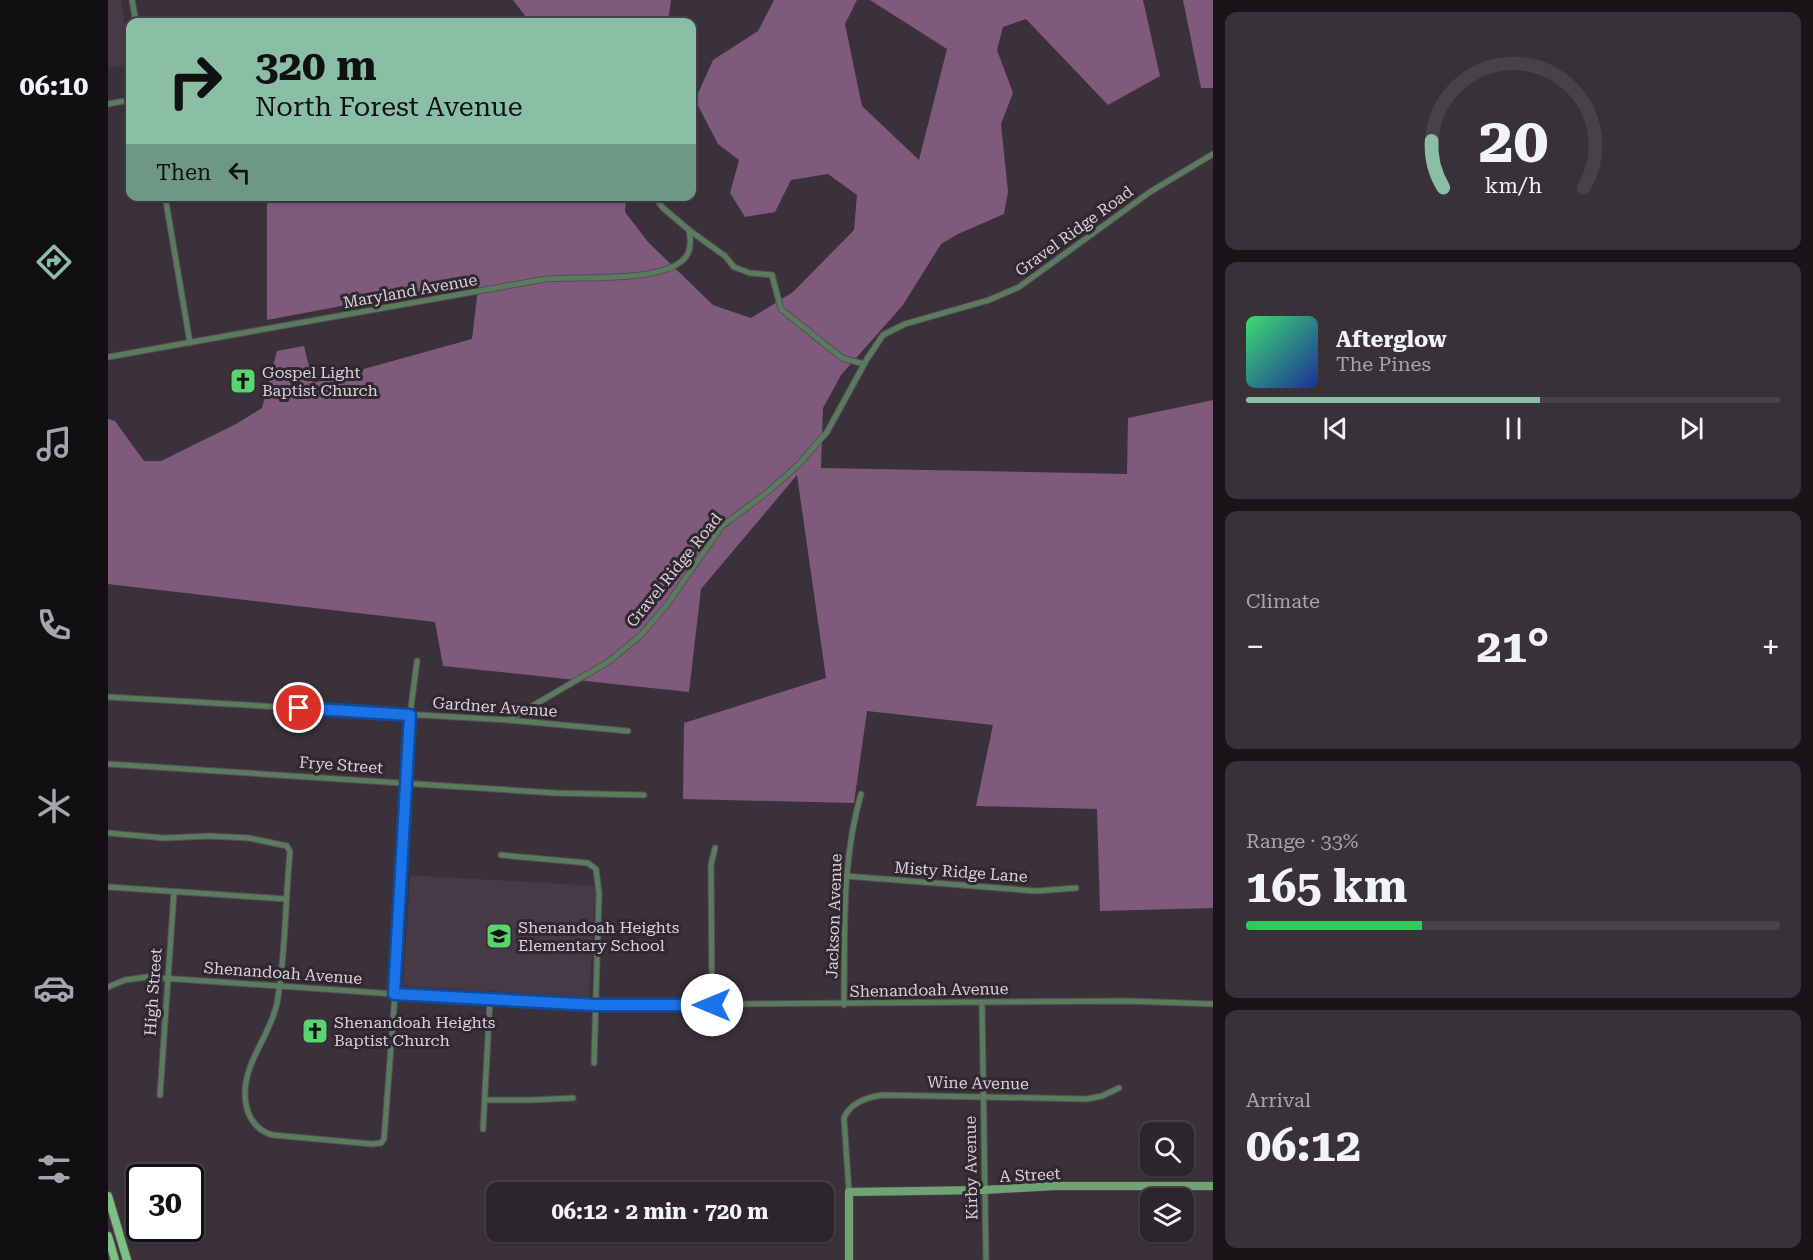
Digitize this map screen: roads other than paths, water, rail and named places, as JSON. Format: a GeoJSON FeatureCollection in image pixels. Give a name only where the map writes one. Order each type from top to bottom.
{"type":"FeatureCollection","features":[{"type":"Feature","properties":{"kind":"main road"},"geometry":{"type":"LineString","coordinates":[[108,1196],[126,1256]]}},
{"type":"Feature","properties":{"kind":"main road"},"geometry":{"type":"LineString","coordinates":[[108,1236],[112,1256]]}},
{"type":"Feature","properties":{"kind":"street"},"geometry":{"type":"LineString","coordinates":[[132,0],[135,18]]}},
{"type":"Feature","properties":{"kind":"street"},"geometry":{"type":"LineString","coordinates":[[108,104],[126,101]]}},
{"type":"Feature","properties":{"kind":"street","name":"Gravel Ridge Road"},"geometry":{"type":"LineString","coordinates":[[508,720],[580,679],[623,651],[650,626],[722,526],[770,490],[798,465],[827,432],[864,364],[883,335],[905,324],[989,300],[1019,287],[1150,192],[1213,154]]}},
{"type":"Feature","properties":{"kind":"street"},"geometry":{"type":"LineString","coordinates":[[166,201],[190,343]]}},
{"type":"Feature","properties":{"kind":"street"},"geometry":{"type":"LineString","coordinates":[[658,201],[689,230],[725,255],[734,267],[750,273],[772,275],[781,309],[842,358],[864,364]]}},
{"type":"Feature","properties":{"kind":"street","name":"Maryland Avenue"},"geometry":{"type":"LineString","coordinates":[[108,357],[546,279],[594,279],[658,271],[671,268],[684,259],[690,244],[689,230]]}},
{"type":"Feature","properties":{"kind":"street"},"geometry":{"type":"LineString","coordinates":[[108,833],[165,838],[209,836],[249,838],[283,844],[289,849],[279,986],[273,1016],[249,1070],[245,1085],[245,1103],[251,1119],[266,1133],[372,1144],[383,1141],[410,715],[417,661]]}},
{"type":"Feature","properties":{"kind":"street","name":"Gardner Avenue"},"geometry":{"type":"LineString","coordinates":[[108,697],[508,720],[628,731]]}},
{"type":"Feature","properties":{"kind":"street","name":"Frye Street"},"geometry":{"type":"LineString","coordinates":[[108,764],[598,795],[644,795]]}},
{"type":"Feature","properties":{"kind":"street","name":"Jackson Avenue"},"geometry":{"type":"LineString","coordinates":[[844,1005],[845,876],[854,816],[861,794]]}},
{"type":"Feature","properties":{"kind":"street"},"geometry":{"type":"LineString","coordinates":[[712,1005],[711,865],[715,848]]}},
{"type":"Feature","properties":{"kind":"street"},"geometry":{"type":"LineString","coordinates":[[501,855],[588,863],[596,869],[599,893],[594,1063]]}},
{"type":"Feature","properties":{"kind":"street","name":"Misty Ridge Lane"},"geometry":{"type":"LineString","coordinates":[[845,876],[1036,891],[1076,888]]}},
{"type":"Feature","properties":{"kind":"street"},"geometry":{"type":"LineString","coordinates":[[108,887],[286,899]]}},
{"type":"Feature","properties":{"kind":"street","name":"High Street"},"geometry":{"type":"LineString","coordinates":[[160,1095],[174,892]]}},
{"type":"Feature","properties":{"kind":"street","name":"Shenandoah Avenue"},"geometry":{"type":"LineString","coordinates":[[108,987],[138,977],[167,978],[596,1005],[844,1005],[1128,1001],[1213,1004]]}},
{"type":"Feature","properties":{"kind":"street"},"geometry":{"type":"LineString","coordinates":[[483,1129],[490,1000]]}},
{"type":"Feature","properties":{"kind":"street","name":"Kirby Avenue"},"geometry":{"type":"LineString","coordinates":[[982,1003],[986,1260]]}},
{"type":"Feature","properties":{"kind":"street","name":"Wine Avenue"},"geometry":{"type":"LineString","coordinates":[[849,1192],[844,1118],[847,1111],[855,1104],[881,1095],[1087,1099],[1102,1096],[1119,1088]]}},
{"type":"Feature","properties":{"kind":"street"},"geometry":{"type":"LineString","coordinates":[[484,1100],[573,1098]]}},
{"type":"Feature","properties":{"kind":"street","name":"A Street"},"geometry":{"type":"LineString","coordinates":[[849,1192],[984,1190],[1055,1186],[1213,1186]]}},
{"type":"Feature","properties":{"kind":"street"},"geometry":{"type":"LineString","coordinates":[[849,1192],[849,1260]]}},
{"type":"Feature","properties":{"kind":"street"},"geometry":{"type":"LineString","coordinates":[[112,1256],[126,1256]]}},
{"type":"Feature","properties":{"kind":"place","name":"Gospel Light Baptist Church"},"geometry":{"type":"Point","coordinates":[243,381]}},
{"type":"Feature","properties":{"kind":"place","name":"Shenandoah Heights Elementary School"},"geometry":{"type":"Point","coordinates":[499,936]}},
{"type":"Feature","properties":{"kind":"place","name":"Shenandoah Heights Baptist Church"},"geometry":{"type":"Point","coordinates":[315,1031]}}]}
